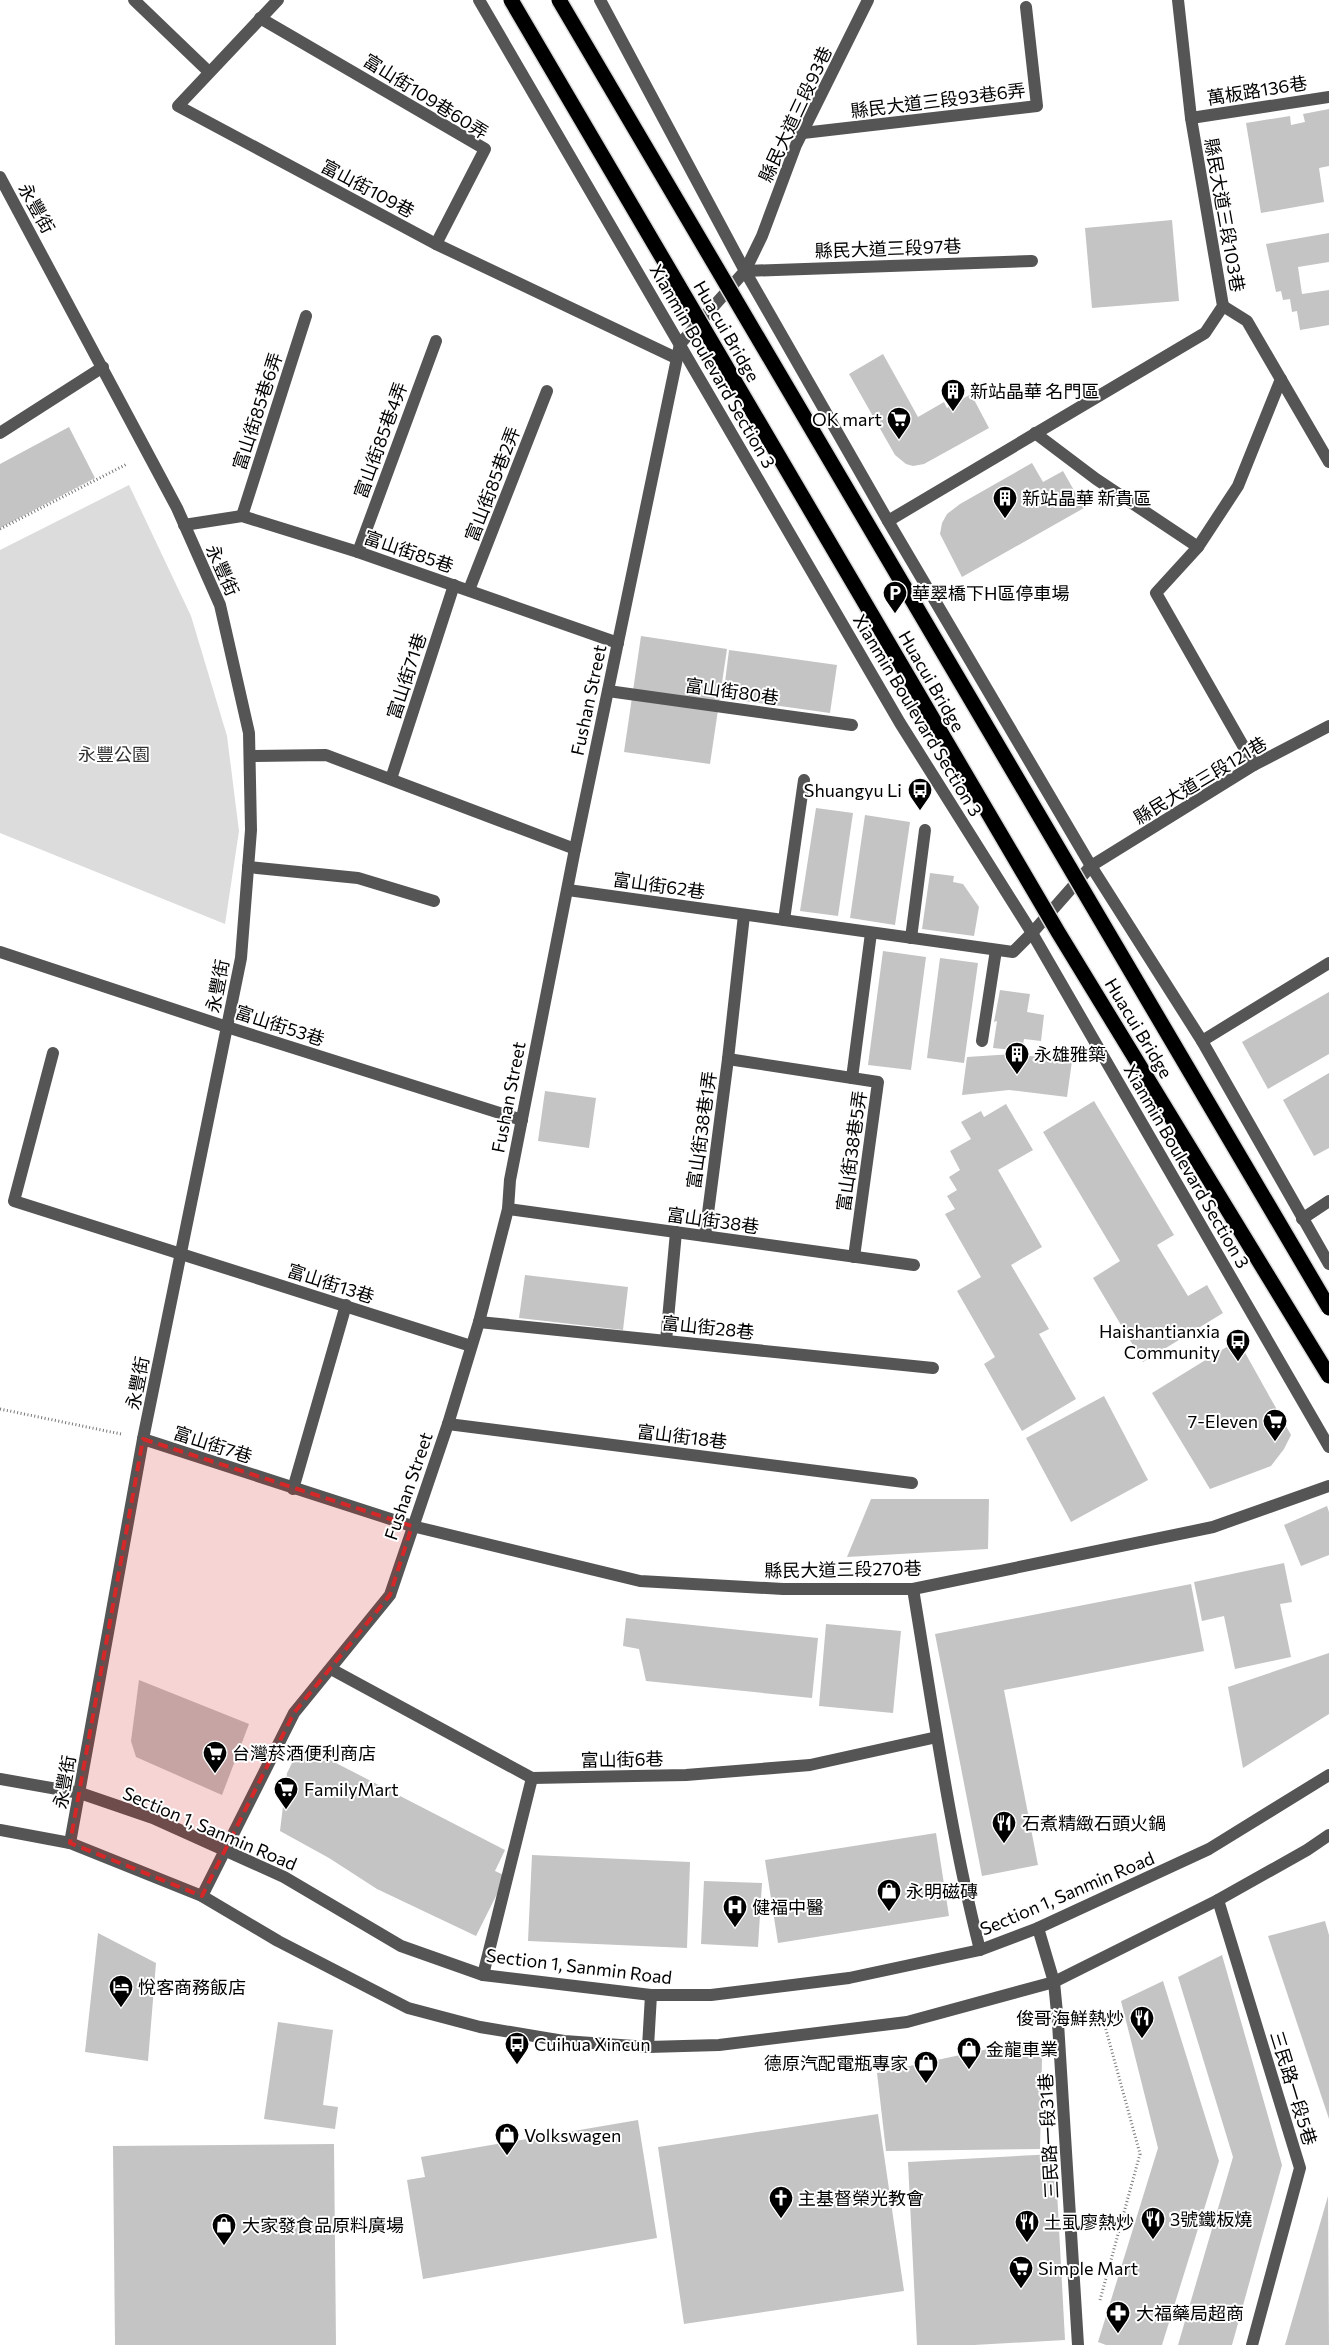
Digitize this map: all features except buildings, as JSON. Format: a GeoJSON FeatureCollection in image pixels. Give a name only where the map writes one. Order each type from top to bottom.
{"type":"FeatureCollection","features":[{"type":"Feature","properties":{"kind":"highway","name":"Huacui Bridge"},"geometry":{"type":"LineString","coordinates":[[511,0],[1058,932],[1329,1376]]}},
{"type":"Feature","properties":{"kind":"highway","name":"Huacui Bridge"},"geometry":{"type":"LineString","coordinates":[[559,0],[1329,1308]]}},
{"type":"Feature","properties":{"kind":"street"},"geometry":{"type":"LineString","coordinates":[[134,0],[209,72]]}},
{"type":"Feature","properties":{"kind":"street","name":"富山街109巷"},"geometry":{"type":"LineString","coordinates":[[278,0],[178,106],[436,244],[676,358]]}},
{"type":"Feature","properties":{"kind":"street","name":"Xianmin Boulevard Section 3"},"geometry":{"type":"LineString","coordinates":[[479,0],[900,723],[1032,933],[1329,1447]]}},
{"type":"Feature","properties":{"kind":"street"},"geometry":{"type":"LineString","coordinates":[[600,0],[745,270],[888,521],[1091,866],[1202,1042],[1329,1264]]}},
{"type":"Feature","properties":{"kind":"street","name":"縣民大道三段93巷"},"geometry":{"type":"LineString","coordinates":[[745,270],[803,133],[868,0]]}},
{"type":"Feature","properties":{"kind":"street","name":"縣民大道三段103巷"},"geometry":{"type":"LineString","coordinates":[[888,521],[1205,333],[1223,306],[1191,118],[1178,0]]}},
{"type":"Feature","properties":{"kind":"street","name":"縣民大道三段93巷6弄"},"geometry":{"type":"LineString","coordinates":[[803,133],[1037,106],[1026,7]]}},
{"type":"Feature","properties":{"kind":"street","name":"富山街109巷60弄"},"geometry":{"type":"LineString","coordinates":[[260,18],[485,149],[436,244]]}},
{"type":"Feature","properties":{"kind":"street","name":"萬板路136巷"},"geometry":{"type":"LineString","coordinates":[[1191,118],[1329,97]]}},
{"type":"Feature","properties":{"kind":"street","name":"永豐街"},"geometry":{"type":"LineString","coordinates":[[0,178],[148,453],[184,525],[220,605],[249,733],[250,756],[251,830],[241,958],[143,1439],[70,1844]]}},
{"type":"Feature","properties":{"kind":"street","name":"縣民大道三段97巷"},"geometry":{"type":"LineString","coordinates":[[745,270],[1032,261]]}},
{"type":"Feature","properties":{"kind":"street","name":"Fushan Street"},"geometry":{"type":"LineString","coordinates":[[202,1896],[294,1713],[390,1596],[412,1526],[448,1424],[508,1209],[510,1180],[575,849],[676,358],[680,344],[745,270]]}},
{"type":"Feature","properties":{"kind":"street"},"geometry":{"type":"LineString","coordinates":[[1223,306],[1247,321],[1329,462]]}},
{"type":"Feature","properties":{"kind":"street","name":"富山街85巷6弄"},"geometry":{"type":"LineString","coordinates":[[242,516],[306,316]]}},
{"type":"Feature","properties":{"kind":"street","name":"富山街85巷4弄"},"geometry":{"type":"LineString","coordinates":[[358,552],[436,341]]}},
{"type":"Feature","properties":{"kind":"street"},"geometry":{"type":"LineString","coordinates":[[0,433],[103,367]]}},
{"type":"Feature","properties":{"kind":"street"},"geometry":{"type":"LineString","coordinates":[[1254,765],[1156,592],[1198,547],[1238,486],[1281,379]]}},
{"type":"Feature","properties":{"kind":"street","name":"富山街85巷2弄"},"geometry":{"type":"LineString","coordinates":[[469,590],[547,391]]}},
{"type":"Feature","properties":{"kind":"street"},"geometry":{"type":"LineString","coordinates":[[1035,433],[1096,479],[1198,547]]}},
{"type":"Feature","properties":{"kind":"street","name":"富山街85巷"},"geometry":{"type":"LineString","coordinates":[[184,525],[242,516],[358,552],[618,643]]}},
{"type":"Feature","properties":{"kind":"street","name":"富山街71巷"},"geometry":{"type":"LineString","coordinates":[[392,778],[454,585]]}},
{"type":"Feature","properties":{"kind":"street","name":"富山街80巷"},"geometry":{"type":"LineString","coordinates":[[608,691],[852,725]]}},
{"type":"Feature","properties":{"kind":"street","name":"縣民大道三段121巷"},"geometry":{"type":"LineString","coordinates":[[1032,933],[1091,866],[1254,765],[1329,726]]}},
{"type":"Feature","properties":{"kind":"street"},"geometry":{"type":"LineString","coordinates":[[250,756],[326,756],[392,778],[575,849]]}},
{"type":"Feature","properties":{"kind":"street"},"geometry":{"type":"LineString","coordinates":[[784,920],[804,780]]}},
{"type":"Feature","properties":{"kind":"street"},"geometry":{"type":"LineString","coordinates":[[911,938],[925,830]]}},
{"type":"Feature","properties":{"kind":"street"},"geometry":{"type":"LineString","coordinates":[[248,867],[358,878],[434,901]]}},
{"type":"Feature","properties":{"kind":"street","name":"富山街62巷"},"geometry":{"type":"LineString","coordinates":[[568,890],[1013,952],[1032,933]]}},
{"type":"Feature","properties":{"kind":"street"},"geometry":{"type":"LineString","coordinates":[[728,1059],[744,915]]}},
{"type":"Feature","properties":{"kind":"street"},"geometry":{"type":"LineString","coordinates":[[852,1078],[871,932]]}},
{"type":"Feature","properties":{"kind":"street"},"geometry":{"type":"LineString","coordinates":[[982,1041],[996,950]]}},
{"type":"Feature","properties":{"kind":"street","name":"富山街53巷"},"geometry":{"type":"LineString","coordinates":[[0,952],[227,1027],[522,1120]]}},
{"type":"Feature","properties":{"kind":"street"},"geometry":{"type":"LineString","coordinates":[[1202,1042],[1329,963]]}},
{"type":"Feature","properties":{"kind":"street","name":"富山街13巷"},"geometry":{"type":"LineString","coordinates":[[53,1053],[14,1201],[471,1346]]}},
{"type":"Feature","properties":{"kind":"street","name":"富山街38巷5弄"},"geometry":{"type":"LineString","coordinates":[[728,1059],[878,1082],[854,1257]]}},
{"type":"Feature","properties":{"kind":"street","name":"富山街38巷1弄"},"geometry":{"type":"LineString","coordinates":[[705,1236],[728,1059]]}},
{"type":"Feature","properties":{"kind":"street"},"geometry":{"type":"LineString","coordinates":[[1302,1219],[1329,1201]]}},
{"type":"Feature","properties":{"kind":"street","name":"富山街38巷"},"geometry":{"type":"LineString","coordinates":[[508,1209],[914,1265]]}},
{"type":"Feature","properties":{"kind":"street"},"geometry":{"type":"LineString","coordinates":[[666,1341],[676,1232]]}},
{"type":"Feature","properties":{"kind":"street"},"geometry":{"type":"LineString","coordinates":[[293,1489],[346,1305]]}},
{"type":"Feature","properties":{"kind":"street","name":"富山街28巷"},"geometry":{"type":"LineString","coordinates":[[478,1322],[933,1368]]}},
{"type":"Feature","properties":{"kind":"street","name":"富山街18巷"},"geometry":{"type":"LineString","coordinates":[[448,1424],[912,1483]]}},
{"type":"Feature","properties":{"kind":"street","name":"富山街7巷"},"geometry":{"type":"LineString","coordinates":[[143,1439],[412,1526]]}},
{"type":"Feature","properties":{"kind":"street","name":"縣民大道三段270巷"},"geometry":{"type":"LineString","coordinates":[[412,1526],[640,1581],[783,1589],[912,1589],[1213,1528],[1329,1486]]}},
{"type":"Feature","properties":{"kind":"street"},"geometry":{"type":"LineString","coordinates":[[912,1589],[937,1737],[971,1916],[980,1950]]}},
{"type":"Feature","properties":{"kind":"street","name":"富山街6巷"},"geometry":{"type":"LineString","coordinates":[[331,1669],[532,1778],[686,1775],[810,1765],[937,1737]]}},
{"type":"Feature","properties":{"kind":"street","name":"Section 1, Sanmin Road"},"geometry":{"type":"LineString","coordinates":[[0,1779],[80,1793],[153,1818],[284,1876],[401,1946],[483,1975],[651,1995],[711,1995],[849,1978],[980,1950],[1038,1928],[1210,1849],[1329,1775]]}},
{"type":"Feature","properties":{"kind":"street"},"geometry":{"type":"LineString","coordinates":[[483,1975],[532,1778]]}},
{"type":"Feature","properties":{"kind":"street"},"geometry":{"type":"LineString","coordinates":[[0,1830],[70,1844],[202,1896],[278,1941],[408,2008],[480,2027],[564,2041],[648,2047],[719,2045],[907,2022],[1054,1982],[1218,1900],[1329,1835]]}},
{"type":"Feature","properties":{"kind":"street","name":"三民路一段5巷"},"geometry":{"type":"LineString","coordinates":[[1218,1900],[1300,2168],[1252,2345]]}},
{"type":"Feature","properties":{"kind":"street","name":"三民路一段31巷"},"geometry":{"type":"LineString","coordinates":[[1038,1928],[1054,1982],[1058,2023],[1078,2345]]}},
{"type":"Feature","properties":{"kind":"street"},"geometry":{"type":"LineString","coordinates":[[648,2047],[651,1995]]}},
{"type":"Feature","properties":{"kind":"path"},"geometry":{"type":"LineString","coordinates":[[0,529],[148,453]]}},
{"type":"Feature","properties":{"kind":"path"},"geometry":{"type":"LineString","coordinates":[[0,1409],[143,1439]]}},
{"type":"Feature","properties":{"kind":"path"},"geometry":{"type":"LineString","coordinates":[[1098,2303],[1102,2295],[1140,2154],[1100,2008]]}},
{"type":"Feature","properties":{"kind":"highlighted area"},"geometry":{"type":"Polygon","coordinates":[[[143,1439],[412,1526],[390,1595],[294,1713],[202,1896],[70,1843],[143,1439]]]}},
{"type":"Feature","properties":{"kind":"green space","name":"永豐公園"},"geometry":{"type":"Polygon","coordinates":[[[129,485],[191,616],[227,736],[239,831],[225,924],[0,833],[0,550],[129,485]]]}},
{"type":"Feature","properties":{"kind":"place","name":"新站晶華 名門區"},"geometry":{"type":"Point","coordinates":[953,412]}},
{"type":"Feature","properties":{"kind":"place","name":"OK mart"},"geometry":{"type":"Point","coordinates":[899,440]}},
{"type":"Feature","properties":{"kind":"place","name":"新站晶華 新貴區"},"geometry":{"type":"Point","coordinates":[1005,519]}},
{"type":"Feature","properties":{"kind":"place","name":"華翠橋下H區停車場"},"geometry":{"type":"Point","coordinates":[895,614]}},
{"type":"Feature","properties":{"kind":"place","name":"Shuangyu Li"},"geometry":{"type":"Point","coordinates":[920,811]}},
{"type":"Feature","properties":{"kind":"place","name":"永雄雅築"},"geometry":{"type":"Point","coordinates":[1017,1075]}},
{"type":"Feature","properties":{"kind":"place","name":"Haishantianxia Community"},"geometry":{"type":"Point","coordinates":[1238,1362]}},
{"type":"Feature","properties":{"kind":"place","name":"7-Eleven"},"geometry":{"type":"Point","coordinates":[1275,1442]}},
{"type":"Feature","properties":{"kind":"place","name":"台灣菸酒便利商店"},"geometry":{"type":"Point","coordinates":[215,1774]}},
{"type":"Feature","properties":{"kind":"place","name":"FamilyMart"},"geometry":{"type":"Point","coordinates":[286,1810]}},
{"type":"Feature","properties":{"kind":"place","name":"石煮精緻石頭火鍋"},"geometry":{"type":"Point","coordinates":[1004,1844]}},
{"type":"Feature","properties":{"kind":"place","name":"永明磁磚"},"geometry":{"type":"Point","coordinates":[889,1912]}},
{"type":"Feature","properties":{"kind":"place","name":"健福中醫"},"geometry":{"type":"Point","coordinates":[735,1928]}},
{"type":"Feature","properties":{"kind":"place","name":"悅客商務飯店"},"geometry":{"type":"Point","coordinates":[121,2008]}},
{"type":"Feature","properties":{"kind":"place","name":"俊哥海鮮熱炒"},"geometry":{"type":"Point","coordinates":[1142,2039]}},
{"type":"Feature","properties":{"kind":"place","name":"Cuihua Xincun"},"geometry":{"type":"Point","coordinates":[517,2065]}},
{"type":"Feature","properties":{"kind":"place","name":"金龍車業"},"geometry":{"type":"Point","coordinates":[969,2070]}},
{"type":"Feature","properties":{"kind":"place","name":"德原汽配電瓶專家"},"geometry":{"type":"Point","coordinates":[926,2084]}},
{"type":"Feature","properties":{"kind":"place","name":"Volkswagen"},"geometry":{"type":"Point","coordinates":[507,2156]}},
{"type":"Feature","properties":{"kind":"place","name":"主基督榮光教會"},"geometry":{"type":"Point","coordinates":[781,2219]}},
{"type":"Feature","properties":{"kind":"place","name":"3號鐵板燒"},"geometry":{"type":"Point","coordinates":[1153,2240]}},
{"type":"Feature","properties":{"kind":"place","name":"土虱廖熱炒"},"geometry":{"type":"Point","coordinates":[1027,2243]}},
{"type":"Feature","properties":{"kind":"place","name":"大家發食品原料廣場"},"geometry":{"type":"Point","coordinates":[224,2246]}},
{"type":"Feature","properties":{"kind":"place","name":"Simple Mart"},"geometry":{"type":"Point","coordinates":[1021,2289]}},
{"type":"Feature","properties":{"kind":"place","name":"大福藥局超商"},"geometry":{"type":"Point","coordinates":[1118,2334]}}]}
